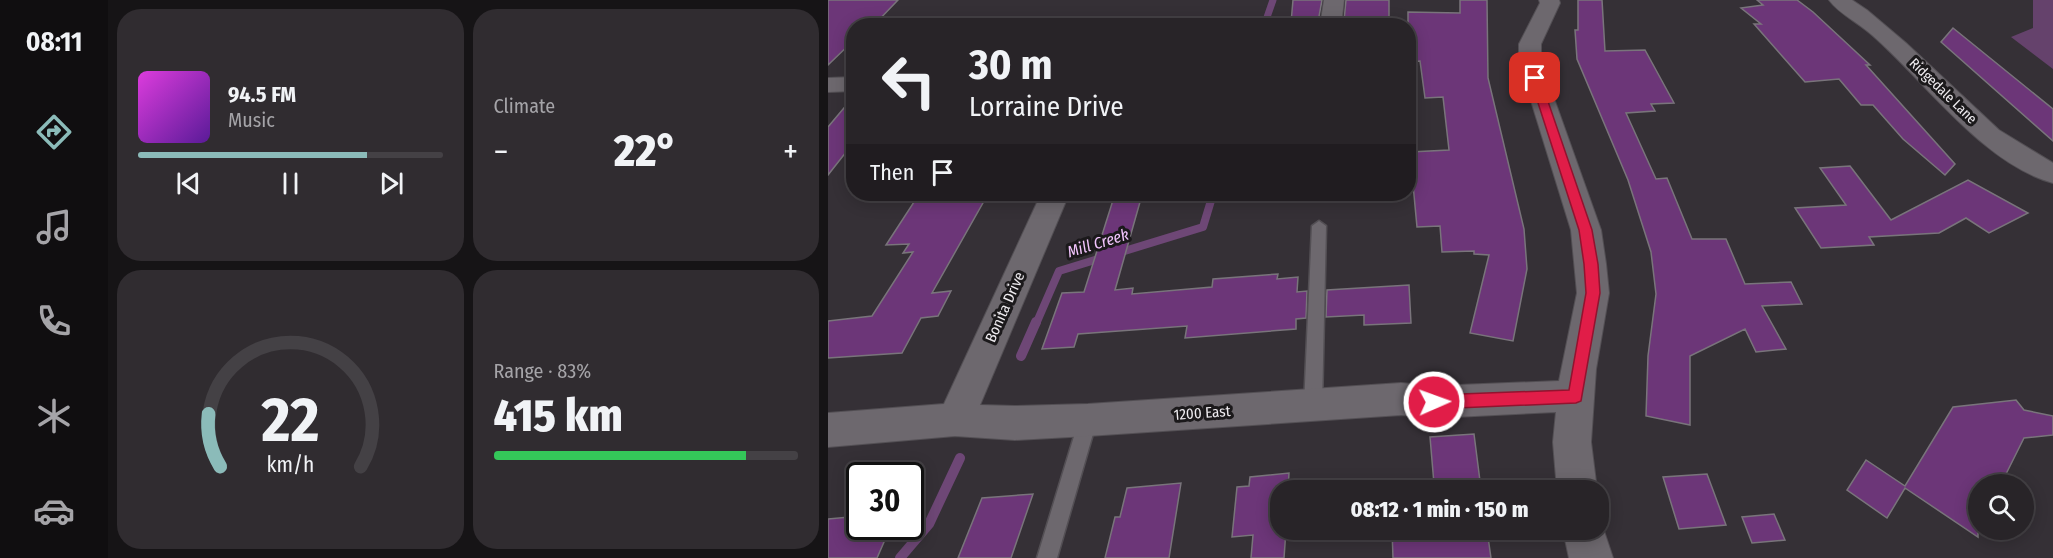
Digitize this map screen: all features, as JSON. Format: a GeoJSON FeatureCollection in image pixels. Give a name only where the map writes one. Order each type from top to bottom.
{"type":"FeatureCollection","features":[{"type":"Feature","properties":{"kind":"street"},"geometry":{"type":"LineString","coordinates":[[1331,18],[1334,0]]}},
{"type":"Feature","properties":{"kind":"street"},"geometry":{"type":"LineString","coordinates":[[1549,0],[1550,3],[1530,44],[1530,62],[1586,230],[1593,293],[1578,369],[1572,442],[1576,480]]}},
{"type":"Feature","properties":{"kind":"street","name":"Ridgedale Lane"},"geometry":{"type":"LineString","coordinates":[[1839,0],[1884,33],[1990,135],[2021,157],[2053,174]]}},
{"type":"Feature","properties":{"kind":"street"},"geometry":{"type":"LineString","coordinates":[[828,85],[846,84]]}},
{"type":"Feature","properties":{"kind":"street","name":"Bonita Drive"},"geometry":{"type":"LineString","coordinates":[[955,420],[1052,201]]}},
{"type":"Feature","properties":{"kind":"street","name":"1200 East"},"geometry":{"type":"LineString","coordinates":[[828,430],[955,420],[1015,423],[1088,420],[1401,399],[1434,402],[1576,396]]}},
{"type":"Feature","properties":{"kind":"street"},"geometry":{"type":"LineString","coordinates":[[1586,540],[1591,558]]}},
{"type":"Feature","properties":{"kind":"lane"},"geometry":{"type":"LineString","coordinates":[[1313,406],[1319,226]]}},
{"type":"Feature","properties":{"kind":"lane"},"geometry":{"type":"LineString","coordinates":[[1047,558],[1088,420]]}},
{"type":"Feature","properties":{"kind":"shaded area"},"geometry":{"type":"Polygon","coordinates":[[[2033,0],[2053,0],[2053,69],[2011,37],[2033,28],[2033,0]]]}},
{"type":"Feature","properties":{"kind":"building"},"geometry":{"type":"Polygon","coordinates":[[[828,0],[898,0],[881,18],[846,18],[846,48],[828,65],[828,0]]]}},
{"type":"Feature","properties":{"kind":"building"},"geometry":{"type":"Polygon","coordinates":[[[1293,0],[1322,0],[1319,18],[1291,18],[1293,0]]]}},
{"type":"Feature","properties":{"kind":"building"},"geometry":{"type":"Polygon","coordinates":[[[1346,0],[1389,0],[1389,18],[1344,18],[1346,0]]]}},
{"type":"Feature","properties":{"kind":"building"},"geometry":{"type":"Polygon","coordinates":[[[1460,0],[1487,0],[1488,78],[1524,229],[1527,269],[1513,341],[1470,333],[1489,255],[1474,254],[1474,251],[1442,252],[1440,226],[1417,227],[1415,201],[1416,152],[1449,150],[1443,97],[1425,98],[1420,61],[1416,61],[1416,18],[1408,18],[1408,12],[1460,13],[1460,0]]]}},
{"type":"Feature","properties":{"kind":"building"},"geometry":{"type":"Polygon","coordinates":[[[1578,0],[1602,0],[1605,51],[1645,50],[1674,103],[1651,104],[1655,111],[1626,113],[1656,179],[1667,178],[1692,239],[1726,239],[1745,284],[1791,282],[1802,304],[1762,306],[1786,349],[1756,352],[1745,329],[1690,356],[1690,425],[1646,416],[1648,356],[1656,294],[1651,252],[1628,180],[1577,59],[1575,30],[1578,30],[1578,0]]]}},
{"type":"Feature","properties":{"kind":"building"},"geometry":{"type":"Polygon","coordinates":[[[1757,0],[1797,0],[1813,12],[1870,65],[1866,65],[1955,164],[1945,175],[1903,139],[1873,105],[1861,105],[1839,79],[1805,82],[1754,24],[1761,24],[1741,8],[1763,5],[1757,0]]]}},
{"type":"Feature","properties":{"kind":"building"},"geometry":{"type":"Polygon","coordinates":[[[1953,28],[2053,109],[2053,141],[1941,42],[1953,28]]]}},
{"type":"Feature","properties":{"kind":"building"},"geometry":{"type":"Polygon","coordinates":[[[846,106],[846,152],[828,175],[828,127],[846,106]]]}},
{"type":"Feature","properties":{"kind":"building"},"geometry":{"type":"Polygon","coordinates":[[[1850,166],[1891,220],[1968,180],[2028,213],[1989,233],[1966,218],[1939,233],[1869,237],[1874,245],[1821,248],[1795,208],[1846,205],[1820,168],[1850,166]]]}},
{"type":"Feature","properties":{"kind":"building"},"geometry":{"type":"Polygon","coordinates":[[[984,201],[932,293],[951,291],[938,316],[921,318],[902,353],[828,358],[828,321],[872,316],[913,252],[903,253],[909,244],[886,245],[914,202],[984,201]]]}},
{"type":"Feature","properties":{"kind":"building"},"geometry":{"type":"Polygon","coordinates":[[[1113,201],[1140,201],[1115,290],[1133,288],[1132,294],[1212,287],[1213,279],[1278,274],[1277,279],[1298,277],[1297,292],[1307,291],[1306,318],[1296,319],[1296,329],[1185,338],[1187,326],[1078,334],[1074,347],[1042,349],[1062,293],[1084,292],[1113,201]]]}},
{"type":"Feature","properties":{"kind":"building"},"geometry":{"type":"Polygon","coordinates":[[[1409,285],[1411,323],[1364,325],[1364,315],[1326,317],[1327,290],[1409,285]]]}},
{"type":"Feature","properties":{"kind":"building"},"geometry":{"type":"Polygon","coordinates":[[[2016,400],[2024,410],[2053,416],[2053,435],[2024,438],[2006,474],[1968,474],[1968,530],[1905,488],[1887,518],[1847,490],[1866,460],[1905,486],[1953,407],[2016,400]]]}},
{"type":"Feature","properties":{"kind":"building"},"geometry":{"type":"Polygon","coordinates":[[[1474,434],[1480,480],[1434,480],[1430,437],[1474,434]]]}},
{"type":"Feature","properties":{"kind":"building"},"geometry":{"type":"Polygon","coordinates":[[[1289,473],[1289,480],[1270,480],[1270,540],[1285,540],[1284,558],[1251,558],[1253,535],[1232,537],[1237,487],[1249,486],[1250,477],[1289,473]]]}},
{"type":"Feature","properties":{"kind":"building"},"geometry":{"type":"Polygon","coordinates":[[[1707,474],[1726,525],[1679,529],[1663,477],[1707,474]]]}},
{"type":"Feature","properties":{"kind":"building"},"geometry":{"type":"Polygon","coordinates":[[[1181,483],[1169,558],[1105,558],[1115,517],[1120,517],[1127,488],[1181,483]]]}},
{"type":"Feature","properties":{"kind":"building"},"geometry":{"type":"Polygon","coordinates":[[[1033,494],[1011,558],[958,558],[982,498],[1033,494]]]}},
{"type":"Feature","properties":{"kind":"building"},"geometry":{"type":"Polygon","coordinates":[[[1774,514],[1785,540],[1752,543],[1742,517],[1774,514]]]}},
{"type":"Feature","properties":{"kind":"building"},"geometry":{"type":"Polygon","coordinates":[[[846,517],[846,540],[885,540],[877,558],[828,558],[828,519],[846,517]]]}},
{"type":"Feature","properties":{"kind":"building"},"geometry":{"type":"Polygon","coordinates":[[[1392,540],[1488,540],[1491,558],[1393,558],[1392,540]]]}},
{"type":"Feature","properties":{"kind":"waterway","name":"Mill Creek"},"geometry":{"type":"LineString","coordinates":[[1267,18],[1273,0]]}},
{"type":"Feature","properties":{"kind":"waterway","name":"Mill Creek"},"geometry":{"type":"LineString","coordinates":[[1036,324],[1059,271],[1203,227],[1211,201]]}},
{"type":"Feature","properties":{"kind":"waterway","name":"Mill Creek"},"geometry":{"type":"LineString","coordinates":[[1021,356],[1036,322]]}},
{"type":"Feature","properties":{"kind":"waterway","name":"Mill Creek"},"geometry":{"type":"LineString","coordinates":[[900,558],[929,524],[960,458]]}},
{"type":"Feature","properties":{"kind":"route"},"geometry":{"type":"LineString","coordinates":[[1434,402],[1576,396],[1578,369],[1593,293],[1591,264],[1586,230],[1535,78]]}}]}
